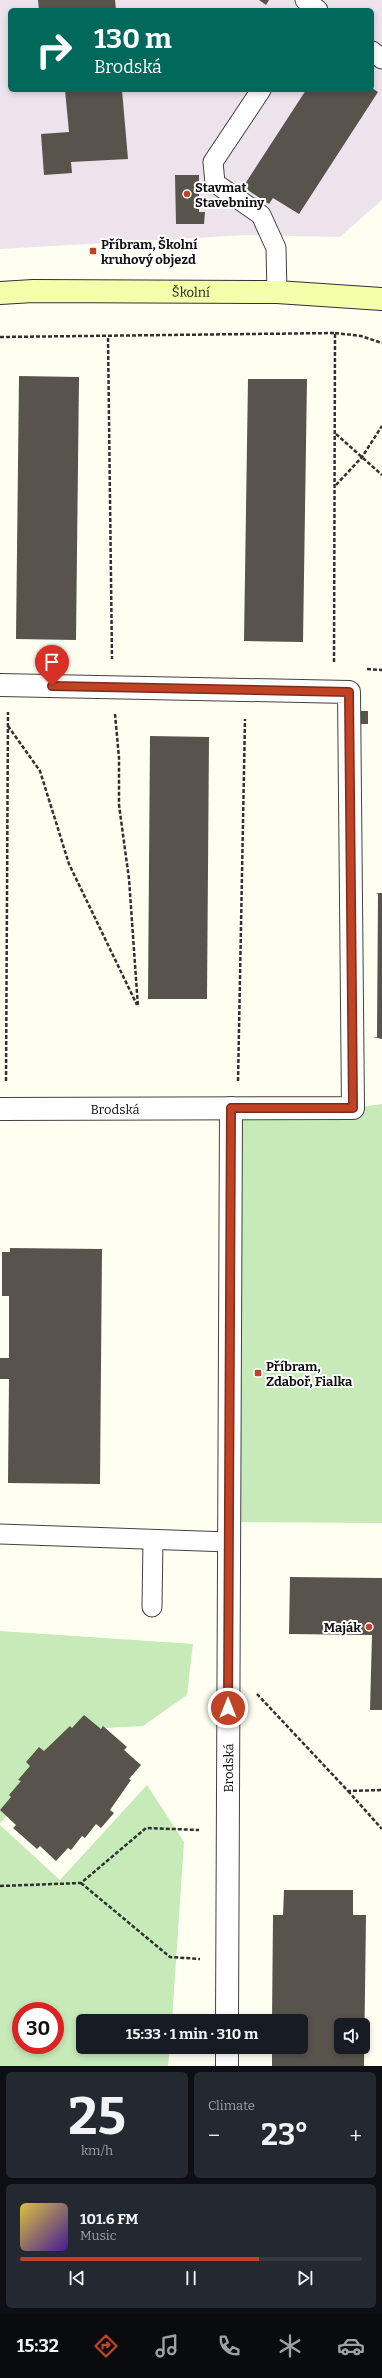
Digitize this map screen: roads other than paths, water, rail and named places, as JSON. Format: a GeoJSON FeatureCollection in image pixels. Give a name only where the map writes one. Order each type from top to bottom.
{"type":"FeatureCollection","features":[{"type":"Feature","properties":{"kind":"street","name":"Školní"},"geometry":{"type":"LineString","coordinates":[[0,293],[33,291],[277,292],[382,299]]}},
{"type":"Feature","properties":{"kind":"street","name":"Brodská"},"geometry":{"type":"LineString","coordinates":[[3,1110],[353,1108],[349,692],[4,685]]}},
{"type":"Feature","properties":{"kind":"street","name":"Brodská"},"geometry":{"type":"LineString","coordinates":[[227,2014],[228,1662],[234,1108]]}},
{"type":"Feature","properties":{"kind":"street"},"geometry":{"type":"LineString","coordinates":[[227,2054],[227,2066]]}},
{"type":"Feature","properties":{"kind":"lane"},"geometry":{"type":"LineString","coordinates":[[374,53],[382,59]]}},
{"type":"Feature","properties":{"kind":"lane"},"geometry":{"type":"LineString","coordinates":[[260,92],[213,162],[215,183],[262,215],[276,248],[277,292]]}},
{"type":"Feature","properties":{"kind":"lane"},"geometry":{"type":"LineString","coordinates":[[0,1534],[229,1542]]}},
{"type":"Feature","properties":{"kind":"lane"},"geometry":{"type":"LineString","coordinates":[[152,1607],[153,1540]]}},
{"type":"Feature","properties":{"kind":"place","name":"Stavmat Stavebniny"},"geometry":{"type":"Point","coordinates":[187,194]}},
{"type":"Feature","properties":{"kind":"place","name":"Příbram, Školní kruhový objezd"},"geometry":{"type":"Point","coordinates":[93,251]}},
{"type":"Feature","properties":{"kind":"place","name":"Příbram, Zdaboř, Fialka"},"geometry":{"type":"Point","coordinates":[258,1373]}},
{"type":"Feature","properties":{"kind":"place","name":"Maják"},"geometry":{"type":"Point","coordinates":[369,1627]}}]}
